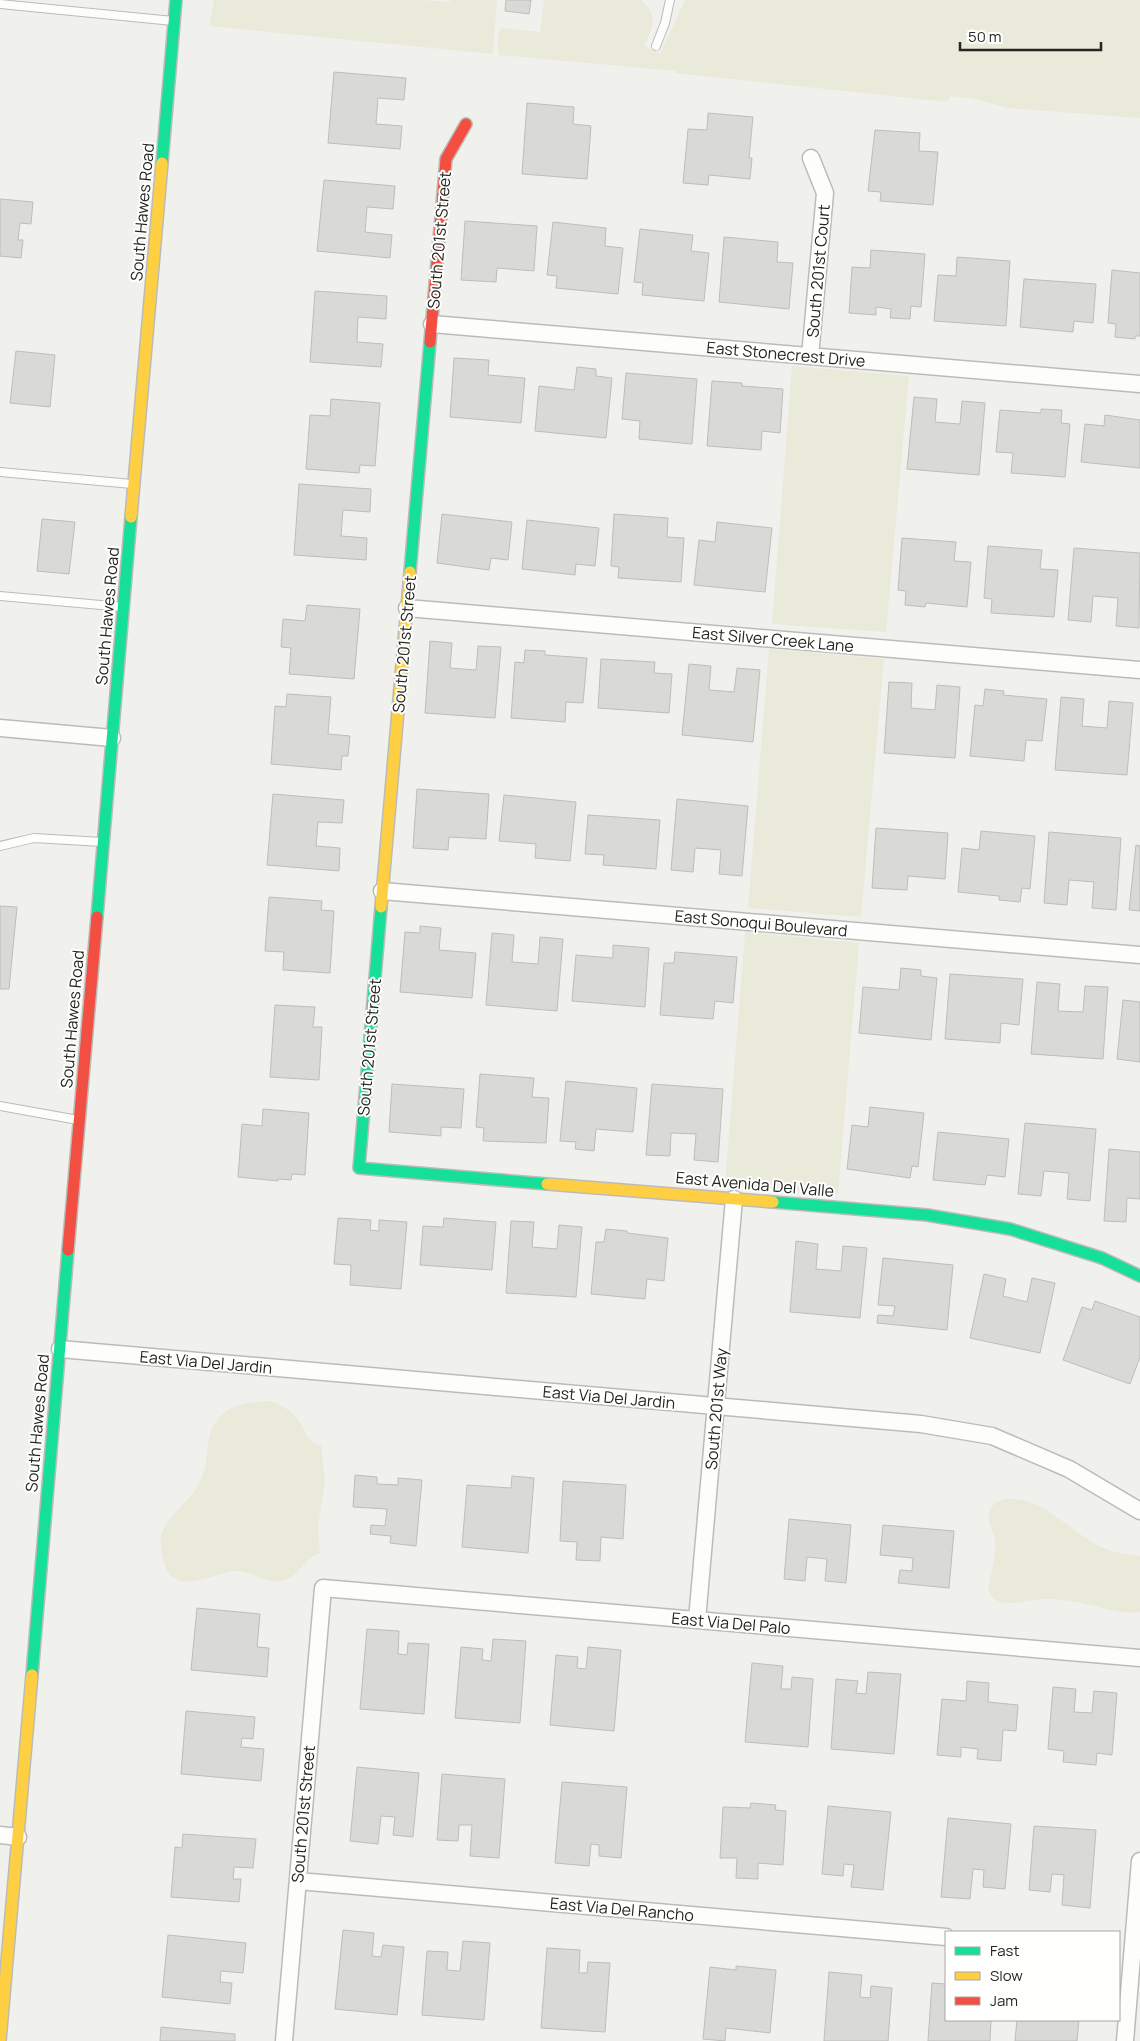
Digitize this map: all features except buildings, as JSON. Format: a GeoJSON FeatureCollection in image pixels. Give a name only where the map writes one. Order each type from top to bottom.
{"type":"FeatureCollection","features":[{"type":"Feature","properties":{"kind":"main road","name":"South Hawes Road"},"geometry":{"type":"LineString","coordinates":[[0,2041],[176,0]]}},
{"type":"Feature","properties":{"kind":"main road","name":"South 201st Street"},"geometry":{"type":"LineString","coordinates":[[359,1168],[446,159],[466,124]]}},
{"type":"Feature","properties":{"kind":"main road","name":"East Avenida Del Valle"},"geometry":{"type":"LineString","coordinates":[[359,1168],[927,1215],[1010,1229],[1102,1258],[1140,1276]]}},
{"type":"Feature","properties":{"kind":"street","name":"South 201st Court"},"geometry":{"type":"LineString","coordinates":[[810,356],[825,192],[811,158]]}},
{"type":"Feature","properties":{"kind":"street","name":"East Stonecrest Drive"},"geometry":{"type":"LineString","coordinates":[[432,324],[1140,384]]}},
{"type":"Feature","properties":{"kind":"street","name":"East Silver Creek Lane"},"geometry":{"type":"LineString","coordinates":[[407,608],[1140,670]]}},
{"type":"Feature","properties":{"kind":"street"},"geometry":{"type":"LineString","coordinates":[[0,728],[112,738]]}},
{"type":"Feature","properties":{"kind":"street","name":"East Sonoqui Boulevard"},"geometry":{"type":"LineString","coordinates":[[382,891],[1140,955]]}},
{"type":"Feature","properties":{"kind":"street","name":"South 201st Way"},"geometry":{"type":"LineString","coordinates":[[697,1620],[734,1199]]}},
{"type":"Feature","properties":{"kind":"street","name":"East Via Del Jardin"},"geometry":{"type":"LineString","coordinates":[[60,1349],[921,1424],[992,1436],[1069,1469],[1140,1511]]}},
{"type":"Feature","properties":{"kind":"street","name":"East Via Del Palo"},"geometry":{"type":"LineString","coordinates":[[323,1588],[1140,1658]]}},
{"type":"Feature","properties":{"kind":"street","name":"South 201st Street"},"geometry":{"type":"LineString","coordinates":[[284,2041],[323,1588]]}},
{"type":"Feature","properties":{"kind":"street"},"geometry":{"type":"LineString","coordinates":[[0,1835],[18,1837]]}},
{"type":"Feature","properties":{"kind":"street"},"geometry":{"type":"LineString","coordinates":[[1125,2041],[1126,1952],[1140,1861]]}},
{"type":"Feature","properties":{"kind":"street","name":"East Via Del Rancho"},"geometry":{"type":"LineString","coordinates":[[298,1881],[945,1937]]}},
{"type":"Feature","properties":{"kind":"lane"},"geometry":{"type":"LineString","coordinates":[[656,46],[665,23],[670,0]]}},
{"type":"Feature","properties":{"kind":"lane"},"geometry":{"type":"LineString","coordinates":[[0,4],[174,21]]}},
{"type":"Feature","properties":{"kind":"lane"},"geometry":{"type":"LineString","coordinates":[[0,472],[134,484]]}},
{"type":"Feature","properties":{"kind":"lane"},"geometry":{"type":"LineString","coordinates":[[0,596],[124,607]]}},
{"type":"Feature","properties":{"kind":"lane"},"geometry":{"type":"LineString","coordinates":[[0,846],[34,838],[103,842]]}},
{"type":"Feature","properties":{"kind":"lane"},"geometry":{"type":"LineString","coordinates":[[0,1106],[80,1120]]}},
{"type":"Feature","properties":{"kind":"green space"},"geometry":{"type":"Polygon","coordinates":[[[214,0],[423,0],[449,2],[450,0],[497,0],[493,54],[209,26],[214,0]]]}},
{"type":"Feature","properties":{"kind":"green space"},"geometry":{"type":"Polygon","coordinates":[[[544,0],[641,0],[650,11],[653,22],[644,46],[660,54],[685,0],[1140,0],[1140,118],[1007,108],[971,98],[951,96],[947,102],[675,73],[676,71],[499,55],[497,43],[500,28],[540,32],[544,0]]]}},
{"type":"Feature","properties":{"kind":"green space"},"geometry":{"type":"Polygon","coordinates":[[[792,366],[909,376],[886,632],[772,624],[792,366]]]}},
{"type":"Feature","properties":{"kind":"green space"},"geometry":{"type":"Polygon","coordinates":[[[769,649],[884,659],[861,917],[748,908],[769,649]]]}},
{"type":"Feature","properties":{"kind":"green space"},"geometry":{"type":"Polygon","coordinates":[[[745,932],[859,943],[838,1194],[725,1185],[745,932]]]}},
{"type":"Feature","properties":{"kind":"green space"},"geometry":{"type":"Polygon","coordinates":[[[271,1401],[292,1413],[298,1419],[309,1439],[321,1445],[325,1482],[318,1527],[320,1553],[310,1559],[294,1575],[285,1580],[267,1580],[249,1573],[237,1571],[196,1581],[186,1582],[177,1580],[169,1574],[164,1563],[161,1537],[165,1526],[200,1482],[204,1472],[212,1429],[229,1409],[246,1403],[271,1401]]]}},
{"type":"Feature","properties":{"kind":"green space"},"geometry":{"type":"Polygon","coordinates":[[[1005,1499],[1020,1500],[1034,1504],[1046,1510],[1093,1543],[1110,1550],[1140,1556],[1140,1612],[1120,1612],[1055,1599],[1012,1603],[997,1601],[988,1589],[995,1547],[989,1514],[994,1504],[1005,1499]]]}},
{"type":"Feature","properties":{"kind":"traffic: fast"},"geometry":{"type":"LineString","coordinates":[[162,163],[176,0]]}},
{"type":"Feature","properties":{"kind":"traffic: fast"},"geometry":{"type":"LineString","coordinates":[[410,572],[430,342]]}},
{"type":"Feature","properties":{"kind":"traffic: fast"},"geometry":{"type":"LineString","coordinates":[[97,917],[131,517]]}},
{"type":"Feature","properties":{"kind":"traffic: fast"},"geometry":{"type":"LineString","coordinates":[[381,907],[359,1168],[547,1184]]}},
{"type":"Feature","properties":{"kind":"traffic: fast"},"geometry":{"type":"LineString","coordinates":[[773,1202],[927,1215],[1010,1229],[1102,1258],[1140,1276]]}},
{"type":"Feature","properties":{"kind":"traffic: fast"},"geometry":{"type":"LineString","coordinates":[[32,1675],[68,1250]]}},
{"type":"Feature","properties":{"kind":"traffic: slow"},"geometry":{"type":"LineString","coordinates":[[131,517],[162,163]]}},
{"type":"Feature","properties":{"kind":"traffic: slow"},"geometry":{"type":"LineString","coordinates":[[381,907],[410,572]]}},
{"type":"Feature","properties":{"kind":"traffic: slow"},"geometry":{"type":"LineString","coordinates":[[547,1184],[773,1202]]}},
{"type":"Feature","properties":{"kind":"traffic: slow"},"geometry":{"type":"LineString","coordinates":[[0,2041],[32,1675]]}},
{"type":"Feature","properties":{"kind":"traffic: jam"},"geometry":{"type":"LineString","coordinates":[[430,342],[446,159],[466,124]]}},
{"type":"Feature","properties":{"kind":"traffic: jam"},"geometry":{"type":"LineString","coordinates":[[68,1250],[97,917]]}}]}
